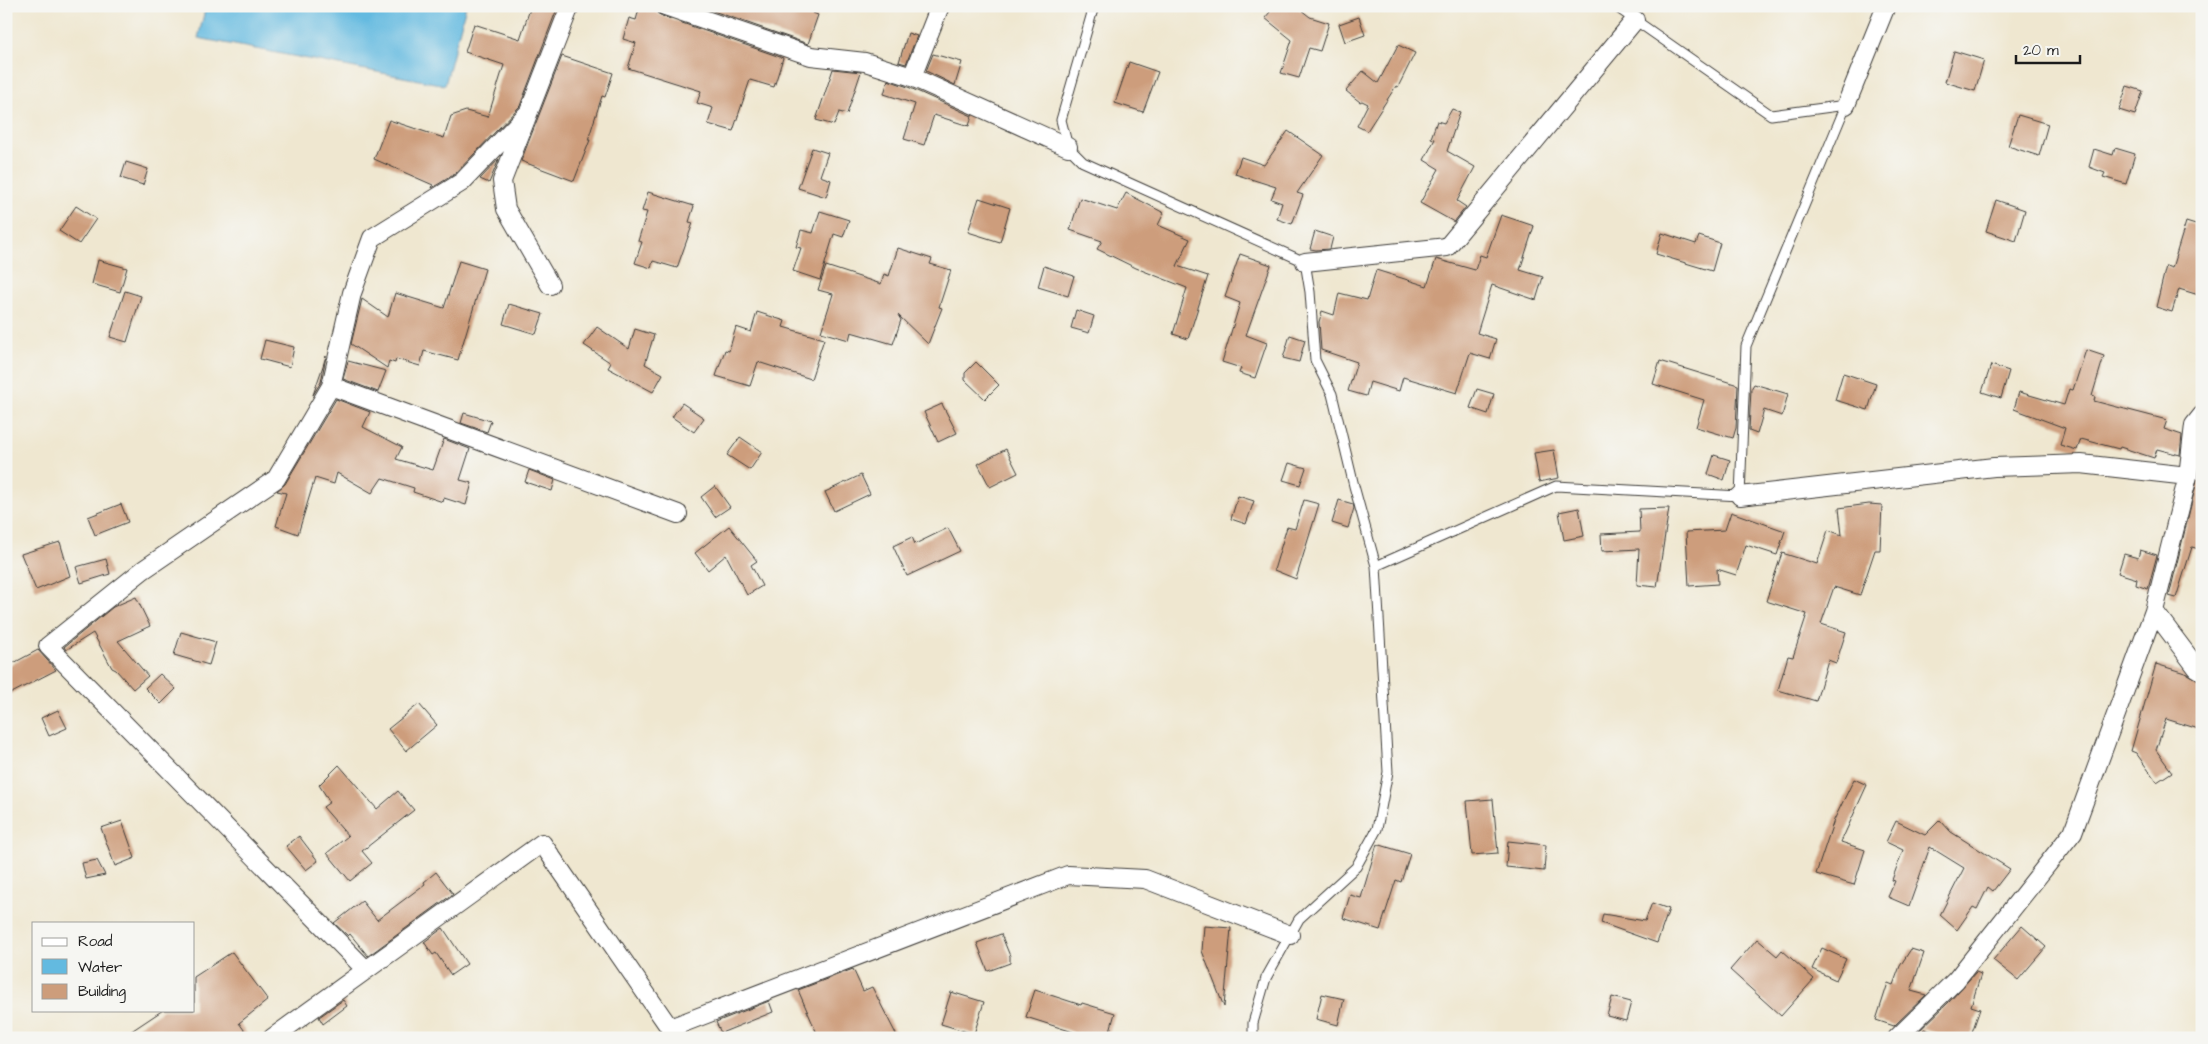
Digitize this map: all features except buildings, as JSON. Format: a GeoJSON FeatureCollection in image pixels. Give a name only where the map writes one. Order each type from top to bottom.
{"type":"FeatureCollection","features":[{"type":"Feature","properties":{"kind":"street"},"geometry":{"type":"LineString","coordinates":[[550,285],[506,209],[502,181],[570,6]]}},
{"type":"Feature","properties":{"kind":"street"},"geometry":{"type":"LineString","coordinates":[[665,6],[811,56],[865,62],[912,77],[1068,147]]}},
{"type":"Feature","properties":{"kind":"street"},"geometry":{"type":"LineString","coordinates":[[912,77],[940,6]]}},
{"type":"Feature","properties":{"kind":"street"},"geometry":{"type":"LineString","coordinates":[[1846,105],[1886,6]]}},
{"type":"Feature","properties":{"kind":"street"},"geometry":{"type":"LineString","coordinates":[[1305,262],[1447,247],[1635,20]]}},
{"type":"Feature","properties":{"kind":"street"},"geometry":{"type":"LineString","coordinates":[[366,970],[48,646],[143,570],[276,479],[331,386],[352,293],[372,238],[462,182],[528,113]]}},
{"type":"Feature","properties":{"kind":"street"},"geometry":{"type":"LineString","coordinates":[[331,386],[678,514]]}},
{"type":"Feature","properties":{"kind":"street"},"geometry":{"type":"LineString","coordinates":[[1897,1038],[1956,980],[2073,832],[2154,612],[2188,476],[2194,425],[2202,415]]}},
{"type":"Feature","properties":{"kind":"street"},"geometry":{"type":"LineString","coordinates":[[1740,496],[1994,466],[2081,464],[2188,476]]}},
{"type":"Feature","properties":{"kind":"street"},"geometry":{"type":"LineString","coordinates":[[2154,612],[2197,668],[2202,671]]}},
{"type":"Feature","properties":{"kind":"street"},"geometry":{"type":"LineString","coordinates":[[272,1038],[542,843],[674,1033],[1068,875],[1145,879],[1290,935]]}},
{"type":"Feature","properties":{"kind":"lane"},"geometry":{"type":"LineString","coordinates":[[1094,6],[1061,120],[1068,147],[1083,162],[1305,262],[1310,292],[1315,360],[1332,394],[1376,566],[1388,772],[1377,828],[1356,866],[1299,919],[1266,978],[1253,1024],[1252,1038]]}},
{"type":"Feature","properties":{"kind":"lane"},"geometry":{"type":"LineString","coordinates":[[1615,6],[1771,116],[1846,105]]}},
{"type":"Feature","properties":{"kind":"lane"},"geometry":{"type":"LineString","coordinates":[[1376,566],[1556,486],[1740,496],[1746,346],[1846,105]]}},
{"type":"Feature","properties":{"kind":"water"},"geometry":{"type":"Polygon","coordinates":[[[206,6],[466,6],[445,85],[198,38],[206,6]]]}}]}
